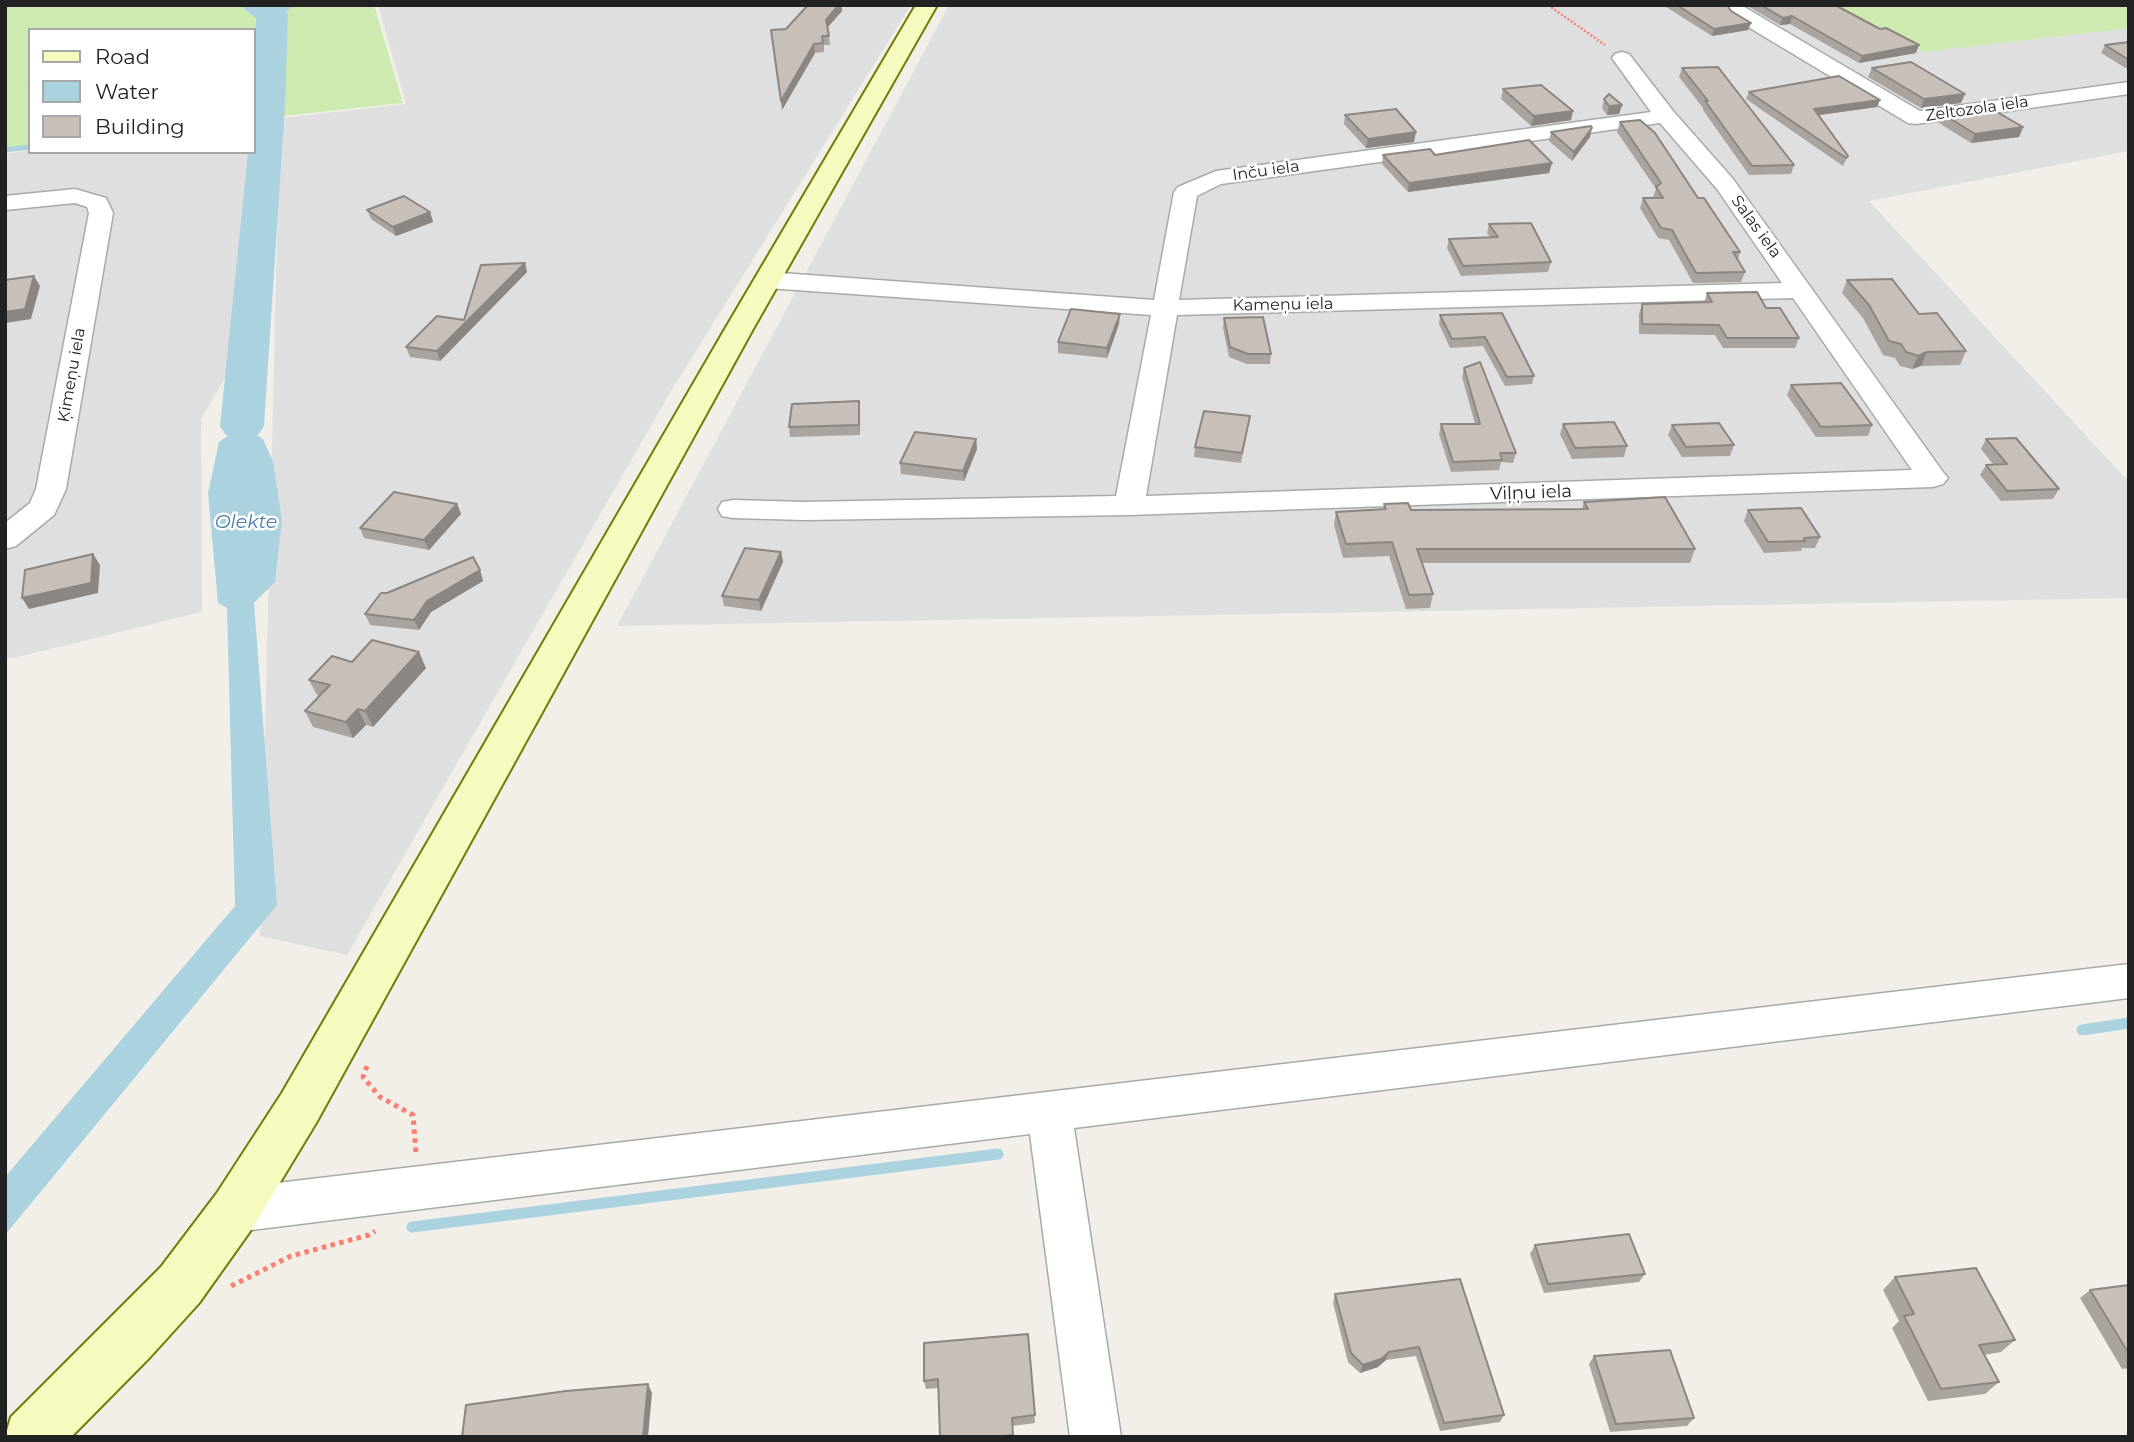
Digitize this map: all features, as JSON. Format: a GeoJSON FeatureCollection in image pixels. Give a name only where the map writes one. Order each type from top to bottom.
{"type":"FeatureCollection","features":[{"type":"Feature","properties":{"kind":"main road"},"geometry":{"type":"LineString","coordinates":[[31,1437],[131,1338],[180,1285],[235,1210],[299,1108],[767,280],[927,5]]}},
{"type":"Feature","properties":{"kind":"street","name":"Zeltozola iela"},"geometry":{"type":"LineString","coordinates":[[1731,5],[1737,12],[1916,118],[2129,88]]}},
{"type":"Feature","properties":{"kind":"street","name":"Salas iela"},"geometry":{"type":"LineString","coordinates":[[1622,58],[1665,116],[1725,184],[1933,478]]}},
{"type":"Feature","properties":{"kind":"street","name":"Inču iela"},"geometry":{"type":"LineString","coordinates":[[1129,506],[1186,192],[1216,178],[1665,116]]}},
{"type":"Feature","properties":{"kind":"street","name":"Ķimeņu iela"},"geometry":{"type":"LineString","coordinates":[[5,202],[59,197],[88,198],[98,203],[101,212],[51,489],[43,508],[5,539]]}},
{"type":"Feature","properties":{"kind":"street","name":"Kameņu iela"},"geometry":{"type":"LineString","coordinates":[[767,280],[1164,308],[1801,290]]}},
{"type":"Feature","properties":{"kind":"street","name":"Viļņu iela"},"geometry":{"type":"LineString","coordinates":[[733,509],[1129,506],[1933,478]]}},
{"type":"Feature","properties":{"kind":"street"},"geometry":{"type":"LineString","coordinates":[[235,1210],[2129,981]]}},
{"type":"Feature","properties":{"kind":"street"},"geometry":{"type":"LineString","coordinates":[[1049,1110],[1096,1437]]}},
{"type":"Feature","properties":{"kind":"path"},"geometry":{"type":"LineString","coordinates":[[1548,5],[1622,58]]}},
{"type":"Feature","properties":{"kind":"shaded area"},"geometry":{"type":"Polygon","coordinates":[[[378,5],[911,5],[668,396],[347,955],[260,936],[280,118],[406,104],[378,5]]]}},
{"type":"Feature","properties":{"kind":"shaded area"},"geometry":{"type":"Polygon","coordinates":[[[949,5],[2129,5],[2129,151],[1869,201],[2129,482],[2129,598],[617,626],[949,5]]]}},
{"type":"Feature","properties":{"kind":"shaded area"},"geometry":{"type":"Polygon","coordinates":[[[264,121],[232,366],[201,419],[202,612],[5,660],[5,154],[28,150],[28,154],[256,154],[256,122],[264,121]]]}},
{"type":"Feature","properties":{"kind":"green space"},"geometry":{"type":"Polygon","coordinates":[[[5,5],[240,5],[255,18],[256,28],[28,28],[28,146],[5,149],[5,5]]]}},
{"type":"Feature","properties":{"kind":"green space"},"geometry":{"type":"Polygon","coordinates":[[[295,5],[374,5],[403,103],[274,117],[280,16],[295,5]]]}},
{"type":"Feature","properties":{"kind":"green space"},"geometry":{"type":"Polygon","coordinates":[[[1833,5],[2129,5],[2129,28],[1923,52],[1833,5]]]}},
{"type":"Feature","properties":{"kind":"green space"},"geometry":{"type":"Polygon","coordinates":[[[256,29],[264,118],[256,119],[256,29]]]}},
{"type":"Feature","properties":{"kind":"water"},"geometry":{"type":"Polygon","coordinates":[[[240,5],[295,5],[280,16],[255,18],[240,5]]]}},
{"type":"Feature","properties":{"kind":"water","name":"Olekte"},"geometry":{"type":"Polygon","coordinates":[[[242,426],[263,439],[273,462],[282,520],[275,582],[254,603],[277,905],[5,1235],[5,1177],[235,906],[227,608],[218,603],[208,493],[219,442],[242,426]]]}},
{"type":"Feature","properties":{"kind":"building"},"geometry":{"type":"Polygon","coordinates":[[[808,5],[839,5],[826,20],[829,36],[822,36],[823,43],[814,44],[781,101],[771,30],[786,29],[808,5]]]}},
{"type":"Feature","properties":{"kind":"building"},"geometry":{"type":"Polygon","coordinates":[[[1677,5],[1727,5],[1731,11],[1751,23],[1714,29],[1677,5]]]}},
{"type":"Feature","properties":{"kind":"building"},"geometry":{"type":"Polygon","coordinates":[[[1761,5],[1835,5],[1880,29],[1886,28],[1919,45],[1862,56],[1792,16],[1783,18],[1761,5]]]}},
{"type":"Feature","properties":{"kind":"building"},"geometry":{"type":"Polygon","coordinates":[[[2129,42],[2129,60],[2105,45],[2129,42]]]}},
{"type":"Feature","properties":{"kind":"building"},"geometry":{"type":"Polygon","coordinates":[[[1911,62],[1965,94],[1924,99],[1872,68],[1911,62]]]}},
{"type":"Feature","properties":{"kind":"building"},"geometry":{"type":"Polygon","coordinates":[[[1718,67],[1794,165],[1752,166],[1682,68],[1718,67]]]}},
{"type":"Feature","properties":{"kind":"building"},"geometry":{"type":"Polygon","coordinates":[[[1839,76],[1880,100],[1814,109],[1848,156],[1846,158],[1749,92],[1839,76]]]}},
{"type":"Feature","properties":{"kind":"building"},"geometry":{"type":"Polygon","coordinates":[[[1541,85],[1573,111],[1534,116],[1503,89],[1541,85]]]}},
{"type":"Feature","properties":{"kind":"building"},"geometry":{"type":"Polygon","coordinates":[[[1609,94],[1622,105],[1609,106],[1604,99],[1609,94]]]}},
{"type":"Feature","properties":{"kind":"building"},"geometry":{"type":"Polygon","coordinates":[[[1990,108],[2023,127],[1975,134],[1943,114],[1990,108]]]}},
{"type":"Feature","properties":{"kind":"building"},"geometry":{"type":"Polygon","coordinates":[[[1396,109],[1416,132],[1368,139],[1345,115],[1396,109]]]}},
{"type":"Feature","properties":{"kind":"building"},"geometry":{"type":"Polygon","coordinates":[[[1640,120],[1655,133],[1698,198],[1704,198],[1740,252],[1733,252],[1745,272],[1696,273],[1672,230],[1661,228],[1643,198],[1663,198],[1656,187],[1661,183],[1620,122],[1640,120]]]}},
{"type":"Feature","properties":{"kind":"building"},"geometry":{"type":"Polygon","coordinates":[[[1591,126],[1574,152],[1551,132],[1591,126]]]}},
{"type":"Feature","properties":{"kind":"building"},"geometry":{"type":"Polygon","coordinates":[[[1529,140],[1552,163],[1409,183],[1383,155],[1430,149],[1435,155],[1529,140]]]}},
{"type":"Feature","properties":{"kind":"building"},"geometry":{"type":"Polygon","coordinates":[[[404,196],[430,212],[393,227],[367,210],[404,196]]]}},
{"type":"Feature","properties":{"kind":"building"},"geometry":{"type":"Polygon","coordinates":[[[1531,223],[1551,262],[1463,266],[1449,239],[1498,237],[1489,224],[1531,223]]]}},
{"type":"Feature","properties":{"kind":"building"},"geometry":{"type":"Polygon","coordinates":[[[525,263],[437,351],[406,347],[437,316],[464,320],[481,265],[525,263]]]}},
{"type":"Feature","properties":{"kind":"building"},"geometry":{"type":"Polygon","coordinates":[[[34,276],[25,309],[5,312],[5,280],[34,276]]]}},
{"type":"Feature","properties":{"kind":"building"},"geometry":{"type":"Polygon","coordinates":[[[1892,279],[1919,314],[1937,313],[1966,351],[1927,352],[1918,356],[1906,352],[1901,344],[1889,341],[1869,305],[1847,280],[1892,279]]]}},
{"type":"Feature","properties":{"kind":"building"},"geometry":{"type":"Polygon","coordinates":[[[1757,292],[1766,308],[1780,308],[1799,338],[1727,338],[1719,325],[1642,324],[1642,304],[1712,302],[1707,293],[1757,292]]]}},
{"type":"Feature","properties":{"kind":"building"},"geometry":{"type":"Polygon","coordinates":[[[1071,309],[1120,314],[1107,348],[1058,342],[1071,309]]]}},
{"type":"Feature","properties":{"kind":"building"},"geometry":{"type":"Polygon","coordinates":[[[1502,313],[1534,376],[1507,377],[1485,337],[1452,339],[1440,315],[1502,313]]]}},
{"type":"Feature","properties":{"kind":"building"},"geometry":{"type":"Polygon","coordinates":[[[1263,317],[1271,354],[1248,354],[1230,347],[1224,318],[1263,317]]]}},
{"type":"Feature","properties":{"kind":"building"},"geometry":{"type":"Polygon","coordinates":[[[1480,362],[1516,453],[1500,453],[1502,460],[1453,462],[1441,424],[1480,424],[1464,368],[1480,362]]]}},
{"type":"Feature","properties":{"kind":"building"},"geometry":{"type":"Polygon","coordinates":[[[1841,383],[1872,425],[1821,427],[1791,385],[1841,383]]]}},
{"type":"Feature","properties":{"kind":"building"},"geometry":{"type":"Polygon","coordinates":[[[859,401],[859,425],[789,427],[792,404],[859,401]]]}},
{"type":"Feature","properties":{"kind":"building"},"geometry":{"type":"Polygon","coordinates":[[[1204,411],[1250,416],[1242,453],[1195,447],[1204,411]]]}},
{"type":"Feature","properties":{"kind":"building"},"geometry":{"type":"Polygon","coordinates":[[[1614,422],[1627,446],[1575,448],[1563,424],[1614,422]]]}},
{"type":"Feature","properties":{"kind":"building"},"geometry":{"type":"Polygon","coordinates":[[[1719,423],[1734,445],[1686,447],[1672,425],[1719,423]]]}},
{"type":"Feature","properties":{"kind":"building"},"geometry":{"type":"Polygon","coordinates":[[[915,432],[976,439],[963,471],[900,463],[915,432]]]}},
{"type":"Feature","properties":{"kind":"building"},"geometry":{"type":"Polygon","coordinates":[[[2016,438],[2059,489],[2007,491],[1986,465],[2007,464],[1986,439],[2016,438]]]}},
{"type":"Feature","properties":{"kind":"building"},"geometry":{"type":"Polygon","coordinates":[[[394,492],[457,504],[424,540],[360,528],[394,492]]]}},
{"type":"Feature","properties":{"kind":"building"},"geometry":{"type":"Polygon","coordinates":[[[1665,497],[1695,549],[1417,549],[1433,594],[1409,595],[1392,542],[1346,544],[1336,512],[1386,509],[1384,504],[1408,503],[1411,510],[1588,509],[1584,502],[1665,497]]]}},
{"type":"Feature","properties":{"kind":"building"},"geometry":{"type":"Polygon","coordinates":[[[1801,508],[1820,537],[1804,538],[1805,541],[1768,542],[1748,510],[1801,508]]]}},
{"type":"Feature","properties":{"kind":"building"},"geometry":{"type":"Polygon","coordinates":[[[745,548],[781,552],[759,600],[722,596],[745,548]]]}},
{"type":"Feature","properties":{"kind":"building"},"geometry":{"type":"Polygon","coordinates":[[[93,554],[91,583],[22,598],[25,570],[93,554]]]}},
{"type":"Feature","properties":{"kind":"building"},"geometry":{"type":"Polygon","coordinates":[[[473,557],[480,570],[427,601],[414,620],[365,614],[381,593],[387,593],[473,557]]]}},
{"type":"Feature","properties":{"kind":"building"},"geometry":{"type":"Polygon","coordinates":[[[372,640],[419,652],[365,711],[358,709],[346,722],[305,711],[330,685],[309,680],[332,656],[352,662],[372,640]]]}},
{"type":"Feature","properties":{"kind":"building"},"geometry":{"type":"Polygon","coordinates":[[[1629,1234],[1645,1274],[1548,1284],[1535,1245],[1629,1234]]]}},
{"type":"Feature","properties":{"kind":"building"},"geometry":{"type":"Polygon","coordinates":[[[1976,1268],[2015,1340],[1979,1345],[1999,1382],[1941,1389],[1904,1316],[1914,1314],[1895,1277],[1976,1268]]]}},
{"type":"Feature","properties":{"kind":"building"},"geometry":{"type":"Polygon","coordinates":[[[1460,1279],[1504,1415],[1444,1423],[1419,1347],[1389,1352],[1381,1359],[1363,1365],[1351,1353],[1335,1294],[1460,1279]]]}},
{"type":"Feature","properties":{"kind":"building"},"geometry":{"type":"Polygon","coordinates":[[[2129,1285],[2129,1354],[2090,1290],[2129,1285]]]}},
{"type":"Feature","properties":{"kind":"building"},"geometry":{"type":"Polygon","coordinates":[[[1028,1334],[1035,1415],[1012,1418],[1013,1435],[940,1437],[938,1379],[924,1381],[924,1343],[1028,1334]]]}},
{"type":"Feature","properties":{"kind":"building"},"geometry":{"type":"Polygon","coordinates":[[[1670,1350],[1694,1418],[1616,1424],[1594,1356],[1670,1350]]]}},
{"type":"Feature","properties":{"kind":"building"},"geometry":{"type":"Polygon","coordinates":[[[648,1384],[643,1437],[462,1437],[466,1405],[566,1391],[648,1384]]]}},
{"type":"Feature","properties":{"kind":"waterway","name":"Olekte"},"geometry":{"type":"LineString","coordinates":[[242,426],[269,104],[273,17],[271,5]]}},
{"type":"Feature","properties":{"kind":"waterway"},"geometry":{"type":"LineString","coordinates":[[256,121],[268,119]]}},
{"type":"Feature","properties":{"kind":"waterway"},"geometry":{"type":"LineString","coordinates":[[5,150],[28,147]]}},
{"type":"Feature","properties":{"kind":"waterway"},"geometry":{"type":"LineString","coordinates":[[2082,1030],[2129,1023]]}},
{"type":"Feature","properties":{"kind":"waterway"},"geometry":{"type":"LineString","coordinates":[[412,1227],[998,1154]]}}]}
